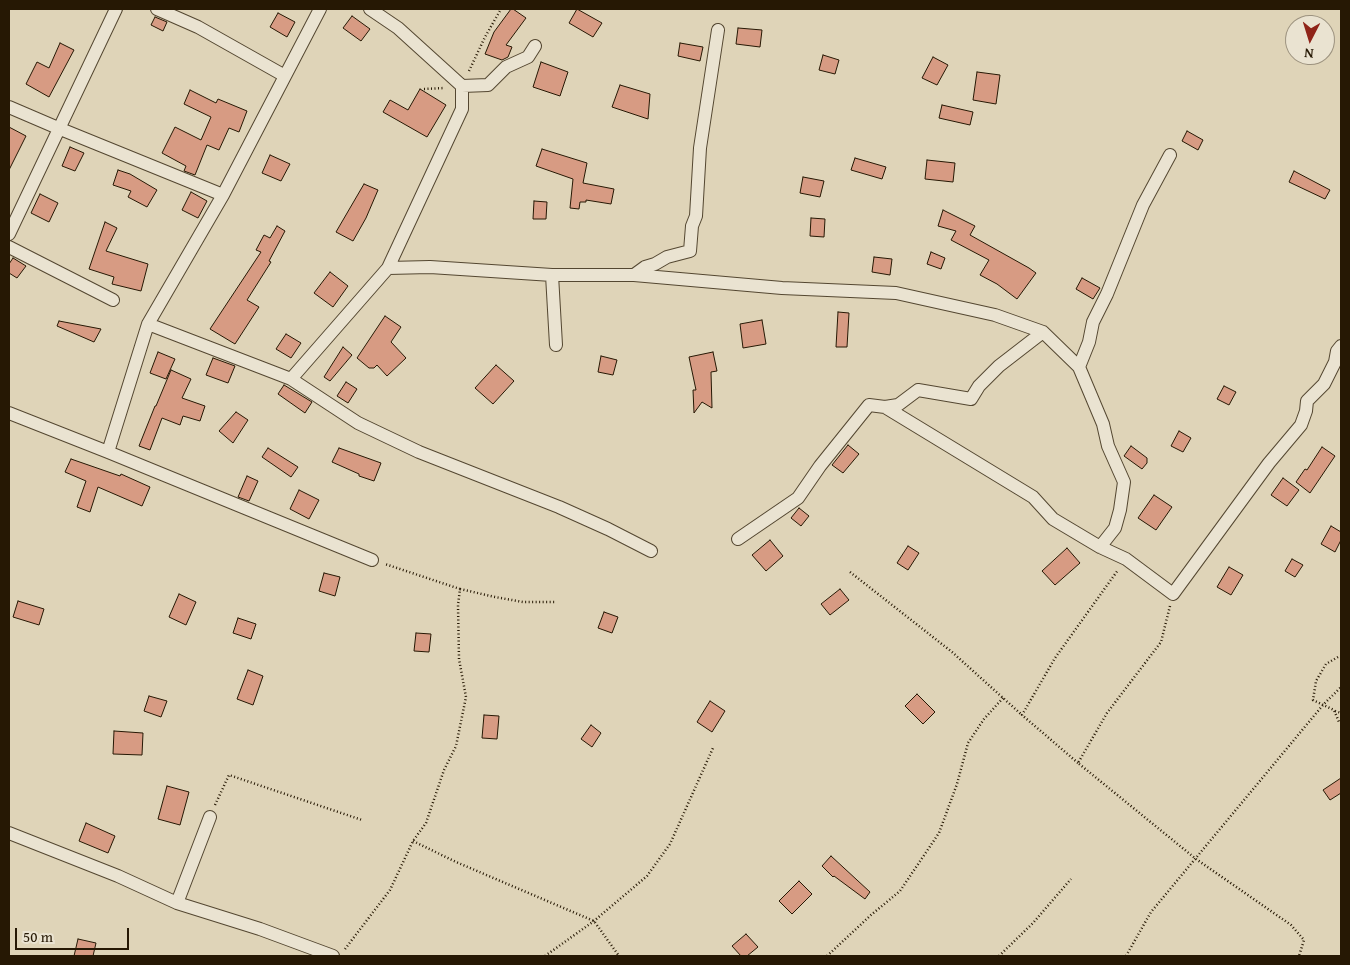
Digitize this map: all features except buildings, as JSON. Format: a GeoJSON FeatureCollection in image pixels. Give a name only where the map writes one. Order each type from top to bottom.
{"type":"FeatureCollection","features":[{"type":"Feature","properties":{"kind":"street"},"geometry":{"type":"LineString","coordinates":[[9,234],[116,9]]}},
{"type":"Feature","properties":{"kind":"street"},"geometry":{"type":"LineString","coordinates":[[157,9],[198,28],[285,76]]}},
{"type":"Feature","properties":{"kind":"street"},"geometry":{"type":"LineString","coordinates":[[108,452],[148,324],[223,195],[320,9]]}},
{"type":"Feature","properties":{"kind":"street"},"geometry":{"type":"LineString","coordinates":[[370,9],[398,28],[462,86],[488,85],[506,67],[528,57],[535,46]]}},
{"type":"Feature","properties":{"kind":"street"},"geometry":{"type":"LineString","coordinates":[[634,275],[645,267],[667,257],[690,251],[692,226],[696,216],[700,148],[718,30]]}},
{"type":"Feature","properties":{"kind":"street"},"geometry":{"type":"LineString","coordinates":[[291,379],[388,268],[462,109],[462,86]]}},
{"type":"Feature","properties":{"kind":"street"},"geometry":{"type":"LineString","coordinates":[[9,106],[223,195]]}},
{"type":"Feature","properties":{"kind":"street"},"geometry":{"type":"LineString","coordinates":[[1079,367],[1089,342],[1093,322],[1107,294],[1143,205],[1170,155]]}},
{"type":"Feature","properties":{"kind":"street"},"geometry":{"type":"LineString","coordinates":[[9,247],[112,300]]}},
{"type":"Feature","properties":{"kind":"street"},"geometry":{"type":"LineString","coordinates":[[388,268],[430,267],[552,275],[634,275],[782,288],[896,293],[995,315],[1043,332],[1079,367],[1104,424],[1108,446],[1124,482],[1115,528],[1100,547]]}},
{"type":"Feature","properties":{"kind":"street"},"geometry":{"type":"LineString","coordinates":[[552,275],[556,345]]}},
{"type":"Feature","properties":{"kind":"street"},"geometry":{"type":"LineString","coordinates":[[148,324],[291,379],[358,423],[419,452],[608,529],[650,551]]}},
{"type":"Feature","properties":{"kind":"street"},"geometry":{"type":"LineString","coordinates":[[738,539],[798,498],[820,466],[869,405],[885,407],[898,405],[918,390],[970,399],[979,386],[999,366],[1043,332]]}},
{"type":"Feature","properties":{"kind":"street"},"geometry":{"type":"LineString","coordinates":[[885,407],[1033,497],[1053,519],[1100,547],[1126,559],[1173,594],[1269,463],[1301,425],[1306,412],[1307,401],[1324,384],[1335,362],[1337,351],[1341,346]]}},
{"type":"Feature","properties":{"kind":"street"},"geometry":{"type":"LineString","coordinates":[[9,413],[372,560]]}},
{"type":"Feature","properties":{"kind":"street"},"geometry":{"type":"LineString","coordinates":[[177,904],[210,817]]}},
{"type":"Feature","properties":{"kind":"street"},"geometry":{"type":"LineString","coordinates":[[9,832],[118,876],[177,904],[260,929],[333,956]]}},
{"type":"Feature","properties":{"kind":"path"},"geometry":{"type":"LineString","coordinates":[[424,89],[462,86],[485,37],[501,9]]}},
{"type":"Feature","properties":{"kind":"path"},"geometry":{"type":"LineString","coordinates":[[1022,715],[1055,658],[1126,559]]}},
{"type":"Feature","properties":{"kind":"path"},"geometry":{"type":"LineString","coordinates":[[372,560],[460,589],[524,602],[556,602]]}},
{"type":"Feature","properties":{"kind":"path"},"geometry":{"type":"LineString","coordinates":[[850,572],[952,652],[1078,764],[1196,859],[1292,924],[1304,940],[1299,956]]}},
{"type":"Feature","properties":{"kind":"path"},"geometry":{"type":"LineString","coordinates":[[345,949],[390,890],[413,841],[426,823],[444,770],[456,746],[466,697],[460,659],[458,605],[460,589]]}},
{"type":"Feature","properties":{"kind":"path"},"geometry":{"type":"LineString","coordinates":[[1078,764],[1107,713],[1160,642],[1173,594]]}},
{"type":"Feature","properties":{"kind":"path"},"geometry":{"type":"LineString","coordinates":[[1338,657],[1326,664],[1316,681],[1313,700],[1341,713]]}},
{"type":"Feature","properties":{"kind":"path"},"geometry":{"type":"LineString","coordinates":[[1126,956],[1151,912],[1323,705],[1341,687]]}},
{"type":"Feature","properties":{"kind":"path"},"geometry":{"type":"LineString","coordinates":[[827,956],[900,891],[939,833],[968,743],[984,719],[1003,698]]}},
{"type":"Feature","properties":{"kind":"path"},"geometry":{"type":"LineString","coordinates":[[1334,710],[1341,723]]}},
{"type":"Feature","properties":{"kind":"path"},"geometry":{"type":"LineString","coordinates":[[544,956],[594,921],[647,876],[670,844],[713,748]]}},
{"type":"Feature","properties":{"kind":"path"},"geometry":{"type":"LineString","coordinates":[[210,817],[229,775],[362,820]]}},
{"type":"Feature","properties":{"kind":"path"},"geometry":{"type":"LineString","coordinates":[[413,841],[456,862],[594,921],[619,956]]}},
{"type":"Feature","properties":{"kind":"path"},"geometry":{"type":"LineString","coordinates":[[999,956],[1033,923],[1071,879]]}}]}
